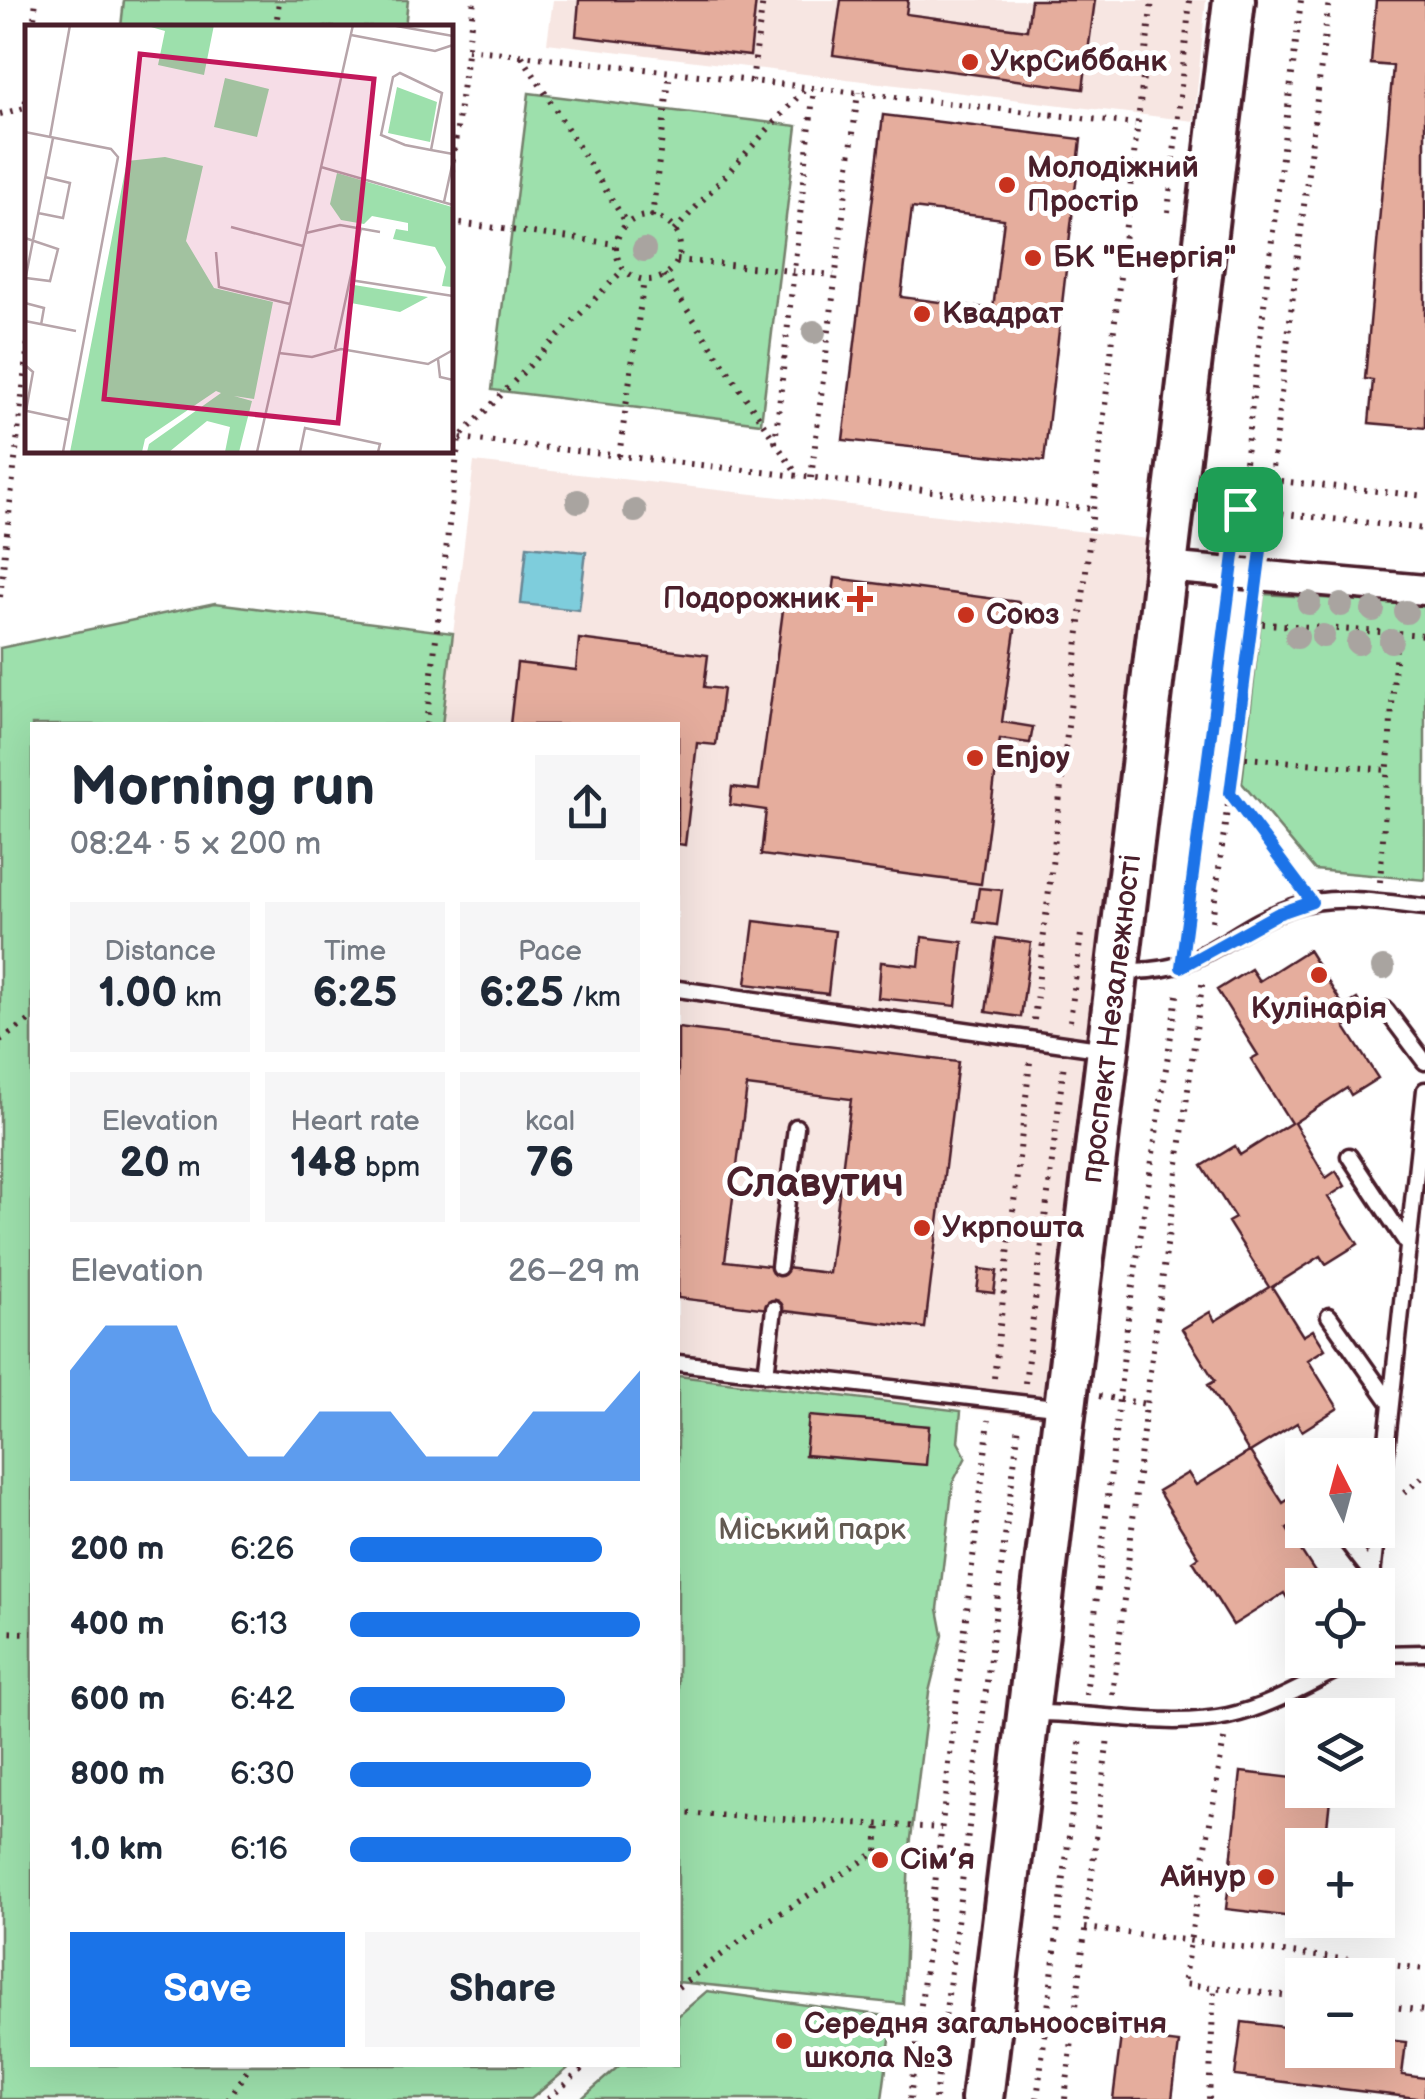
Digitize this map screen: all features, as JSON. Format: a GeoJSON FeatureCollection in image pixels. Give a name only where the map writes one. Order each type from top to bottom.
{"type":"FeatureCollection","features":[{"type":"Feature","properties":{"kind":"street","name":"проспект Незалежності"},"geometry":{"type":"LineString","coordinates":[[982,2099],[1234,0]]}},
{"type":"Feature","properties":{"kind":"street"},"geometry":{"type":"LineString","coordinates":[[1166,567],[1425,590]]}},
{"type":"Feature","properties":{"kind":"lane"},"geometry":{"type":"LineString","coordinates":[[1116,969],[1155,972],[1181,967],[1277,914],[1312,902],[1425,907]]}},
{"type":"Feature","properties":{"kind":"lane"},"geometry":{"type":"LineString","coordinates":[[680,989],[1106,1050]]}},
{"type":"Feature","properties":{"kind":"lane"},"geometry":{"type":"LineString","coordinates":[[1386,1010],[1425,1062]]}},
{"type":"Feature","properties":{"kind":"lane"},"geometry":{"type":"LineString","coordinates":[[1387,1438],[1408,1245],[1418,1227],[1425,1090]]}},
{"type":"Feature","properties":{"kind":"lane"},"geometry":{"type":"LineString","coordinates":[[779,1267],[796,1128]]}},
{"type":"Feature","properties":{"kind":"lane"},"geometry":{"type":"LineString","coordinates":[[1349,1156],[1408,1245]]}},
{"type":"Feature","properties":{"kind":"lane"},"geometry":{"type":"LineString","coordinates":[[766,1374],[774,1309]]}},
{"type":"Feature","properties":{"kind":"lane"},"geometry":{"type":"LineString","coordinates":[[1329,1316],[1391,1404]]}},
{"type":"Feature","properties":{"kind":"lane"},"geometry":{"type":"LineString","coordinates":[[680,1363],[1063,1408]]}},
{"type":"Feature","properties":{"kind":"lane"},"geometry":{"type":"LineString","coordinates":[[1395,1654],[1425,1653]]}},
{"type":"Feature","properties":{"kind":"lane"},"geometry":{"type":"LineString","coordinates":[[1027,1713],[1084,1712],[1177,1720],[1228,1716],[1320,1678]]}},
{"type":"Feature","properties":{"kind":"path"},"geometry":{"type":"LineString","coordinates":[[33,25],[36,0]]}},
{"type":"Feature","properties":{"kind":"path"},"geometry":{"type":"LineString","coordinates":[[276,25],[279,0]]}},
{"type":"Feature","properties":{"kind":"path"},"geometry":{"type":"LineString","coordinates":[[452,167],[474,0]]}},
{"type":"Feature","properties":{"kind":"path"},"geometry":{"type":"LineString","coordinates":[[752,81],[763,0]]}},
{"type":"Feature","properties":{"kind":"path"},"geometry":{"type":"LineString","coordinates":[[1113,1697],[1149,1379],[1252,623],[1240,509],[1301,0]]}},
{"type":"Feature","properties":{"kind":"path"},"geometry":{"type":"LineString","coordinates":[[1037,2099],[1128,1318],[1245,574],[1266,511],[1328,0]]}},
{"type":"Feature","properties":{"kind":"path"},"geometry":{"type":"LineString","coordinates":[[468,49],[1135,124]]}},
{"type":"Feature","properties":{"kind":"path"},"geometry":{"type":"LineString","coordinates":[[521,55],[627,224]]}},
{"type":"Feature","properties":{"kind":"path"},"geometry":{"type":"LineString","coordinates":[[652,217],[670,72]]}},
{"type":"Feature","properties":{"kind":"path"},"geometry":{"type":"LineString","coordinates":[[674,231],[652,217],[627,224],[616,244],[624,269],[644,280],[664,275],[677,260],[674,231],[811,88]]}},
{"type":"Feature","properties":{"kind":"path"},"geometry":{"type":"LineString","coordinates":[[776,442],[811,88]]}},
{"type":"Feature","properties":{"kind":"path"},"geometry":{"type":"LineString","coordinates":[[811,478],[858,92]]}},
{"type":"Feature","properties":{"kind":"path"},"geometry":{"type":"LineString","coordinates":[[0,114],[25,110]]}},
{"type":"Feature","properties":{"kind":"path"},"geometry":{"type":"LineString","coordinates":[[452,222],[616,244]]}},
{"type":"Feature","properties":{"kind":"path"},"geometry":{"type":"LineString","coordinates":[[677,260],[834,275]]}},
{"type":"Feature","properties":{"kind":"path"},"geometry":{"type":"LineString","coordinates":[[426,722],[454,437],[624,269]]}},
{"type":"Feature","properties":{"kind":"path"},"geometry":{"type":"LineString","coordinates":[[664,275],[798,476]]}},
{"type":"Feature","properties":{"kind":"path"},"geometry":{"type":"LineString","coordinates":[[618,456],[644,280]]}},
{"type":"Feature","properties":{"kind":"path"},"geometry":{"type":"LineString","coordinates":[[0,597],[25,372]]}},
{"type":"Feature","properties":{"kind":"path"},"geometry":{"type":"LineString","coordinates":[[454,437],[1093,510]]}},
{"type":"Feature","properties":{"kind":"path"},"geometry":{"type":"LineString","coordinates":[[1270,480],[1425,496]]}},
{"type":"Feature","properties":{"kind":"path"},"geometry":{"type":"LineString","coordinates":[[0,502],[12,503]]}},
{"type":"Feature","properties":{"kind":"path"},"geometry":{"type":"LineString","coordinates":[[1240,509],[1425,529]]}},
{"type":"Feature","properties":{"kind":"path"},"geometry":{"type":"LineString","coordinates":[[1252,623],[1425,635]]}},
{"type":"Feature","properties":{"kind":"path"},"geometry":{"type":"LineString","coordinates":[[1379,903],[1398,632]]}},
{"type":"Feature","properties":{"kind":"path"},"geometry":{"type":"LineString","coordinates":[[1235,757],[1388,770]]}},
{"type":"Feature","properties":{"kind":"path"},"geometry":{"type":"LineString","coordinates":[[1230,793],[1312,902]]}},
{"type":"Feature","properties":{"kind":"path"},"geometry":{"type":"LineString","coordinates":[[0,1040],[30,1020]]}},
{"type":"Feature","properties":{"kind":"path"},"geometry":{"type":"LineString","coordinates":[[1396,1500],[1425,1474]]}},
{"type":"Feature","properties":{"kind":"path"},"geometry":{"type":"LineString","coordinates":[[0,1632],[30,1634]]}},
{"type":"Feature","properties":{"kind":"path"},"geometry":{"type":"LineString","coordinates":[[1228,1716],[1183,1984],[1285,1995]]}},
{"type":"Feature","properties":{"kind":"path"},"geometry":{"type":"LineString","coordinates":[[1065,2099],[1109,1731]]}},
{"type":"Feature","properties":{"kind":"path"},"geometry":{"type":"LineString","coordinates":[[680,1812],[940,1828]]}},
{"type":"Feature","properties":{"kind":"path"},"geometry":{"type":"LineString","coordinates":[[680,1986],[763,1924],[877,1852],[879,1823]]}},
{"type":"Feature","properties":{"kind":"path"},"geometry":{"type":"LineString","coordinates":[[1086,1928],[1425,1969]]}},
{"type":"Feature","properties":{"kind":"path"},"geometry":{"type":"LineString","coordinates":[[1208,2099],[1214,1988]]}},
{"type":"Feature","properties":{"kind":"path"},"geometry":{"type":"LineString","coordinates":[[1395,2007],[1425,2010]]}},
{"type":"Feature","properties":{"kind":"path"},"geometry":{"type":"LineString","coordinates":[[228,2099],[249,2067]]}},
{"type":"Feature","properties":{"kind":"path"},"geometry":{"type":"LineString","coordinates":[[548,2099],[585,2067]]}},
{"type":"Feature","properties":{"kind":"shaded area"},"geometry":{"type":"Polygon","coordinates":[[[553,0],[1206,0],[1194,121],[547,43],[553,0]]]}},
{"type":"Feature","properties":{"kind":"shaded area"},"geometry":{"type":"Polygon","coordinates":[[[474,462],[1148,539],[1041,1417],[680,1376],[680,722],[442,722],[474,462]]]}},
{"type":"Feature","properties":{"kind":"green space"},"geometry":{"type":"Polygon","coordinates":[[[124,0],[408,0],[405,25],[121,25],[124,0]]]}},
{"type":"Feature","properties":{"kind":"green space"},"geometry":{"type":"Polygon","coordinates":[[[529,93],[797,126],[761,423],[492,390],[529,93]]]}},
{"type":"Feature","properties":{"kind":"green space"},"geometry":{"type":"Polygon","coordinates":[[[1264,594],[1425,605],[1425,880],[1315,870],[1242,783],[1264,594]]]}},
{"type":"Feature","properties":{"kind":"green space"},"geometry":{"type":"Polygon","coordinates":[[[215,603],[453,633],[442,722],[30,722],[30,2067],[570,2067],[531,2099],[0,2099],[0,648],[215,603]]]}},
{"type":"Feature","properties":{"kind":"green space","name":"Міський парк"},"geometry":{"type":"Polygon","coordinates":[[[680,1376],[961,1411],[958,1442],[966,1457],[953,1482],[938,1609],[943,1635],[929,1692],[909,1855],[903,2004],[680,1982],[680,1376]]]}},
{"type":"Feature","properties":{"kind":"green space","name":"Середня загальноосвітня школа №3"},"geometry":{"type":"Polygon","coordinates":[[[707,1991],[893,2017],[882,2099],[581,2099],[618,2067],[680,2067],[680,2014],[707,1991]]]}},
{"type":"Feature","properties":{"kind":"water"},"geometry":{"type":"Polygon","coordinates":[[[527,546],[586,552],[579,610],[521,604],[527,546]]]}},
{"type":"Feature","properties":{"kind":"building"},"geometry":{"type":"Polygon","coordinates":[[[579,0],[756,0],[750,56],[576,36],[579,0]]]}},
{"type":"Feature","properties":{"kind":"building"},"geometry":{"type":"Polygon","coordinates":[[[841,0],[908,0],[906,14],[1027,30],[1031,0],[1095,0],[1083,89],[833,55],[841,0]]]}},
{"type":"Feature","properties":{"kind":"building"},"geometry":{"type":"Polygon","coordinates":[[[1376,0],[1425,0],[1425,428],[1369,423],[1373,380],[1365,379],[1393,66],[1371,64],[1376,0]]]}},
{"type":"Feature","properties":{"kind":"building","name":"БК \"Енергія\""},"geometry":{"type":"Polygon","coordinates":[[[883,115],[1081,139],[1044,461],[843,440],[883,115]],[[912,208],[901,297],[993,309],[1004,219],[912,208]]]}},
{"type":"Feature","properties":{"kind":"building"},"geometry":{"type":"Polygon","coordinates":[[[835,578],[1019,602],[1002,722],[1033,727],[1030,743],[1000,739],[981,884],[761,855],[766,810],[730,805],[732,787],[759,790],[785,595],[832,601],[835,578]]]}},
{"type":"Feature","properties":{"kind":"building"},"geometry":{"type":"Polygon","coordinates":[[[579,639],[708,655],[704,687],[723,689],[716,745],[697,743],[685,845],[680,844],[680,722],[510,722],[517,663],[576,670],[579,639]]]}},
{"type":"Feature","properties":{"kind":"building"},"geometry":{"type":"Polygon","coordinates":[[[979,888],[1002,890],[997,925],[974,922],[979,888]]]}},
{"type":"Feature","properties":{"kind":"building"},"geometry":{"type":"Polygon","coordinates":[[[754,921],[835,931],[828,994],[746,984],[754,921]]]}},
{"type":"Feature","properties":{"kind":"building"},"geometry":{"type":"Polygon","coordinates":[[[922,937],[963,942],[956,1006],[878,998],[881,962],[919,966],[922,937]]]}},
{"type":"Feature","properties":{"kind":"building"},"geometry":{"type":"Polygon","coordinates":[[[996,938],[1031,943],[1021,1017],[986,1012],[996,938]]]}},
{"type":"Feature","properties":{"kind":"building"},"geometry":{"type":"Polygon","coordinates":[[[1308,950],[1344,1007],[1357,999],[1366,1014],[1345,1027],[1378,1078],[1351,1095],[1347,1088],[1294,1123],[1326,1178],[1336,1171],[1345,1186],[1328,1197],[1358,1244],[1326,1264],[1321,1256],[1272,1287],[1303,1336],[1313,1330],[1325,1349],[1308,1360],[1338,1408],[1302,1431],[1297,1423],[1250,1452],[1285,1502],[1285,1548],[1299,1548],[1312,1568],[1285,1568],[1285,1595],[1233,1625],[1193,1561],[1199,1557],[1158,1491],[1188,1473],[1196,1485],[1249,1452],[1208,1385],[1215,1381],[1182,1329],[1210,1312],[1215,1321],[1269,1287],[1228,1222],[1235,1218],[1202,1166],[1235,1146],[1240,1155],[1291,1123],[1251,1059],[1258,1055],[1217,990],[1251,969],[1259,981],[1308,950]]]}},
{"type":"Feature","properties":{"kind":"building"},"geometry":{"type":"Polygon","coordinates":[[[680,1028],[958,1062],[925,1328],[680,1298],[680,1028]],[[747,1086],[725,1261],[829,1273],[851,1099],[747,1086]]]}},
{"type":"Feature","properties":{"kind":"building"},"geometry":{"type":"Polygon","coordinates":[[[980,1269],[997,1271],[994,1293],[977,1291],[980,1269]]]}},
{"type":"Feature","properties":{"kind":"building"},"geometry":{"type":"Polygon","coordinates":[[[809,1416],[929,1426],[926,1465],[805,1455],[809,1416]]]}},
{"type":"Feature","properties":{"kind":"building","name":"Айнур"},"geometry":{"type":"Polygon","coordinates":[[[1241,1772],[1285,1777],[1285,1808],[1329,1808],[1327,1828],[1285,1828],[1285,1916],[1226,1909],[1241,1772]]]}},
{"type":"Feature","properties":{"kind":"building"},"geometry":{"type":"Polygon","coordinates":[[[1242,2022],[1285,2027],[1285,2068],[1395,2068],[1395,2041],[1406,2042],[1402,2075],[1425,2078],[1425,2099],[1235,2076],[1242,2022]]]}},
{"type":"Feature","properties":{"kind":"building"},"geometry":{"type":"Polygon","coordinates":[[[1121,2036],[1179,2043],[1172,2099],[1113,2099],[1121,2036]]]}},
{"type":"Feature","properties":{"kind":"place","name":"УкрСиббанк"},"geometry":{"type":"Point","coordinates":[970,62]}},
{"type":"Feature","properties":{"kind":"place","name":"Молодіжний Простір"},"geometry":{"type":"Point","coordinates":[1007,185]}},
{"type":"Feature","properties":{"kind":"place","name":"БК \"Енергія\""},"geometry":{"type":"Point","coordinates":[1033,258]}},
{"type":"Feature","properties":{"kind":"place","name":"Квадрат"},"geometry":{"type":"Point","coordinates":[922,314]}},
{"type":"Feature","properties":{"kind":"place","name":"Подорожник"},"geometry":{"type":"Point","coordinates":[860,599]}},
{"type":"Feature","properties":{"kind":"place","name":"Союз"},"geometry":{"type":"Point","coordinates":[966,615]}},
{"type":"Feature","properties":{"kind":"place","name":"Enjoy"},"geometry":{"type":"Point","coordinates":[975,758]}},
{"type":"Feature","properties":{"kind":"place","name":"Кулінарія"},"geometry":{"type":"Point","coordinates":[1319,975]}},
{"type":"Feature","properties":{"kind":"place","name":"Укрпошта"},"geometry":{"type":"Point","coordinates":[922,1228]}},
{"type":"Feature","properties":{"kind":"place","name":"Сім’я"},"geometry":{"type":"Point","coordinates":[880,1860]}},
{"type":"Feature","properties":{"kind":"place","name":"Айнур"},"geometry":{"type":"Point","coordinates":[1266,1877]}},
{"type":"Feature","properties":{"kind":"place","name":"Середня загальноосвітня школа №3"},"geometry":{"type":"Point","coordinates":[784,2041]}},
{"type":"Feature","properties":{"kind":"district","name":"Славутич"},"geometry":{"type":"Point","coordinates":[815,1184]}},
{"type":"Feature","properties":{"kind":"route"},"geometry":{"type":"LineString","coordinates":[[1240,509],[1266,511],[1230,793],[1312,902],[1293,906],[1181,967],[1231,572],[1240,509]]}}]}
